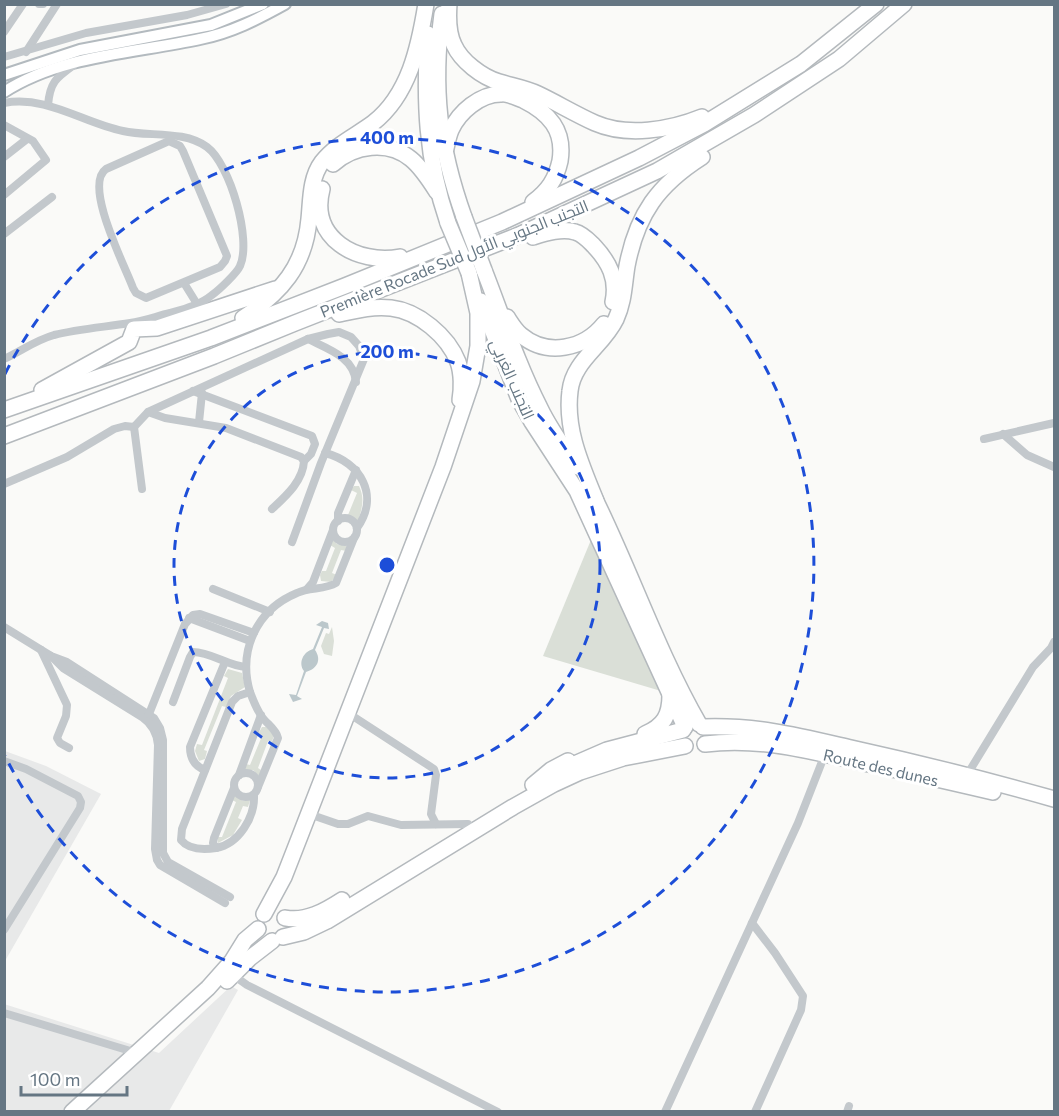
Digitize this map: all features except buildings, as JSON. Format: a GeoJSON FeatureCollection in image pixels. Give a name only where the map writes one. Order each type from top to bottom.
{"type":"FeatureCollection","features":[{"type":"Feature","properties":{"kind":"highway","name":"التجنب الغربي"},"geometry":{"type":"LineString","coordinates":[[429,4],[426,116],[437,192],[448,223],[477,272],[494,295],[512,347],[541,410],[596,501],[688,705],[693,727]]}},
{"type":"Feature","properties":{"kind":"highway"},"geometry":{"type":"LineString","coordinates":[[210,338],[259,308],[283,285],[297,263],[307,237],[311,189],[322,162],[376,121],[400,93],[419,45],[429,4]]}},
{"type":"Feature","properties":{"kind":"highway","name":"التجنب الغربي"},"geometry":{"type":"LineString","coordinates":[[443,4],[437,57],[441,132],[449,172],[464,217],[477,272],[519,399],[577,491],[670,692],[693,727]]}},
{"type":"Feature","properties":{"kind":"highway"},"geometry":{"type":"LineString","coordinates":[[448,4],[450,36],[454,46],[471,65],[498,82],[536,93],[597,124],[621,130],[673,126],[695,120],[746,97]]}},
{"type":"Feature","properties":{"kind":"highway","name":"Première Rocade Sud التجنب الجنوبي الأول"},"geometry":{"type":"LineString","coordinates":[[6,410],[210,338],[511,218],[639,158],[704,124],[801,64],[876,4]]}},
{"type":"Feature","properties":{"kind":"highway","name":"Première Rocade Sud التجنب الجنوبي الأول"},"geometry":{"type":"LineString","coordinates":[[4,436],[456,261],[519,235],[657,171],[754,115],[839,59],[904,4]]}},
{"type":"Feature","properties":{"kind":"highway"},"geometry":{"type":"LineString","coordinates":[[596,501],[572,434],[569,415],[570,389],[572,378],[579,366],[610,330],[616,319],[624,294],[627,265],[646,210],[657,193],[674,176],[784,101],[839,59]]}},
{"type":"Feature","properties":{"kind":"highway"},"geometry":{"type":"LineString","coordinates":[[445,152],[450,131],[461,113],[479,100],[501,94],[518,98],[539,108],[554,123],[562,144],[555,179],[544,194],[511,218]]}},
{"type":"Feature","properties":{"kind":"highway"},"geometry":{"type":"LineString","coordinates":[[437,192],[420,167],[402,152],[376,147],[355,150],[334,163],[327,173],[320,194],[324,224],[329,234],[344,248],[355,254],[378,260],[404,257],[454,242]]}},
{"type":"Feature","properties":{"kind":"highway"},"geometry":{"type":"LineString","coordinates":[[456,261],[549,232],[576,232],[585,237],[603,256],[611,269],[615,284],[614,299],[603,326],[584,341],[572,347],[560,349],[538,344],[519,334],[494,295]]}},
{"type":"Feature","properties":{"kind":"highway"},"geometry":{"type":"LineString","coordinates":[[278,939],[262,936],[261,922],[284,877],[309,814],[443,467],[472,381],[478,346],[477,272]]}},
{"type":"Feature","properties":{"kind":"highway"},"geometry":{"type":"LineString","coordinates":[[6,410],[129,342],[134,326],[157,328],[265,294],[283,285]]}},
{"type":"Feature","properties":{"kind":"highway"},"geometry":{"type":"LineString","coordinates":[[214,356],[333,315],[371,307],[393,308],[428,324],[446,342],[458,363],[461,389],[457,426]]}},
{"type":"Feature","properties":{"kind":"highway"},"geometry":{"type":"LineString","coordinates":[[533,785],[551,770],[570,760],[597,748],[646,734],[658,728],[668,713],[670,692]]}},
{"type":"Feature","properties":{"kind":"highway"},"geometry":{"type":"LineString","coordinates":[[688,705],[712,722],[731,726]]}},
{"type":"Feature","properties":{"kind":"highway"},"geometry":{"type":"LineString","coordinates":[[285,918],[307,918],[321,913],[533,785],[607,750],[693,727],[731,726],[768,729],[967,775],[1054,799]]}},
{"type":"Feature","properties":{"kind":"highway"},"geometry":{"type":"LineString","coordinates":[[83,1112],[185,1023],[250,958],[278,939],[304,932],[327,921],[513,807],[566,778],[623,758],[685,746],[695,750],[705,744],[708,737],[693,727]]}},
{"type":"Feature","properties":{"kind":"highway"},"geometry":{"type":"LineString","coordinates":[[685,746],[681,738],[693,727]]}},
{"type":"Feature","properties":{"kind":"highway","name":"Route des dunes"},"geometry":{"type":"LineString","coordinates":[[705,744],[749,742],[825,754],[1054,807]]}},
{"type":"Feature","properties":{"kind":"highway"},"geometry":{"type":"LineString","coordinates":[[72,1112],[208,988],[245,940],[261,922],[275,911],[285,918],[288,925],[278,939]]}},
{"type":"Feature","properties":{"kind":"street"},"geometry":{"type":"LineString","coordinates":[[4,32],[23,4]]}},
{"type":"Feature","properties":{"kind":"street"},"geometry":{"type":"LineString","coordinates":[[26,52],[57,4]]}},
{"type":"Feature","properties":{"kind":"street"},"geometry":{"type":"LineString","coordinates":[[4,57],[86,33],[193,14],[226,4]]}},
{"type":"Feature","properties":{"kind":"street"},"geometry":{"type":"LineString","coordinates":[[4,75],[87,48],[211,25],[263,4]]}},
{"type":"Feature","properties":{"kind":"street"},"geometry":{"type":"LineString","coordinates":[[4,92],[27,79],[75,64],[217,35],[249,23],[285,4]]}},
{"type":"Feature","properties":{"kind":"street"},"geometry":{"type":"LineString","coordinates":[[48,105],[50,89],[55,81],[75,64]]}},
{"type":"Feature","properties":{"kind":"street"},"geometry":{"type":"LineString","coordinates":[[4,103],[24,101],[48,105],[122,131],[184,137],[207,147],[220,162],[232,189],[244,242],[240,266],[212,295],[197,304],[134,326],[54,335],[4,359]]}},
{"type":"Feature","properties":{"kind":"street"},"geometry":{"type":"LineString","coordinates":[[4,125],[33,141],[46,160],[4,195]]}},
{"type":"Feature","properties":{"kind":"street"},"geometry":{"type":"LineString","coordinates":[[4,157],[27,138]]}},
{"type":"Feature","properties":{"kind":"street"},"geometry":{"type":"LineString","coordinates":[[169,141],[180,146],[227,256],[220,267],[184,283],[152,297],[146,298],[136,293],[101,209],[99,181],[102,171],[162,142],[169,141]]}},
{"type":"Feature","properties":{"kind":"street"},"geometry":{"type":"LineString","coordinates":[[4,234],[52,197]]}},
{"type":"Feature","properties":{"kind":"street"},"geometry":{"type":"LineString","coordinates":[[184,283],[197,304]]}},
{"type":"Feature","properties":{"kind":"street"},"geometry":{"type":"LineString","coordinates":[[134,427],[148,412],[308,339],[339,332],[351,337],[359,346],[364,359],[325,453],[292,542]]}},
{"type":"Feature","properties":{"kind":"street"},"geometry":{"type":"LineString","coordinates":[[308,339],[347,361],[355,373],[356,382]]}},
{"type":"Feature","properties":{"kind":"street"},"geometry":{"type":"LineString","coordinates":[[192,391],[312,436],[315,444],[311,454],[304,461],[297,481],[272,509]]}},
{"type":"Feature","properties":{"kind":"street"},"geometry":{"type":"LineString","coordinates":[[199,422],[202,393]]}},
{"type":"Feature","properties":{"kind":"street"},"geometry":{"type":"LineString","coordinates":[[148,412],[165,418],[226,428],[301,457],[304,461]]}},
{"type":"Feature","properties":{"kind":"street"},"geometry":{"type":"LineString","coordinates":[[984,439],[1054,423]]}},
{"type":"Feature","properties":{"kind":"street"},"geometry":{"type":"LineString","coordinates":[[4,484],[67,457],[114,429],[125,426],[134,427]]}},
{"type":"Feature","properties":{"kind":"street"},"geometry":{"type":"LineString","coordinates":[[134,427],[142,489]]}},
{"type":"Feature","properties":{"kind":"street"},"geometry":{"type":"LineString","coordinates":[[1003,434],[1027,455],[1054,466]]}},
{"type":"Feature","properties":{"kind":"street"},"geometry":{"type":"LineString","coordinates":[[234,788],[241,797],[248,798],[256,791],[278,738],[277,733],[261,715],[250,692],[246,655],[252,637],[270,612],[286,599],[307,590],[330,587],[336,583],[365,513],[367,495],[364,483],[356,470],[341,458],[325,453]]}},
{"type":"Feature","properties":{"kind":"street"},"geometry":{"type":"LineString","coordinates":[[307,590],[313,582],[317,567],[338,521],[338,513],[356,470]]}},
{"type":"Feature","properties":{"kind":"street"},"geometry":{"type":"LineString","coordinates":[[338,521],[348,518],[357,528]]}},
{"type":"Feature","properties":{"kind":"street"},"geometry":{"type":"LineString","coordinates":[[333,530],[339,540],[346,542],[354,538]]}},
{"type":"Feature","properties":{"kind":"street"},"geometry":{"type":"LineString","coordinates":[[213,589],[270,612]]}},
{"type":"Feature","properties":{"kind":"street"},"geometry":{"type":"LineString","coordinates":[[149,714],[189,618],[193,615],[200,614],[252,637]]}},
{"type":"Feature","properties":{"kind":"street"},"geometry":{"type":"LineString","coordinates":[[4,627],[40,650],[66,662],[149,714],[157,723],[163,740],[163,853],[172,864],[227,900],[165,868],[157,860],[155,849],[158,745],[157,735],[152,727],[142,717],[63,668],[51,656]]}},
{"type":"Feature","properties":{"kind":"street"},"geometry":{"type":"LineString","coordinates":[[967,775],[1033,667],[1052,648],[1054,642]]}},
{"type":"Feature","properties":{"kind":"street"},"geometry":{"type":"LineString","coordinates":[[40,650],[67,705],[66,716],[57,738],[58,742],[69,748]]}},
{"type":"Feature","properties":{"kind":"street"},"geometry":{"type":"LineString","coordinates":[[173,702],[191,654],[196,652],[246,667]]}},
{"type":"Feature","properties":{"kind":"street"},"geometry":{"type":"LineString","coordinates":[[205,770],[194,763],[190,747],[225,662]]}},
{"type":"Feature","properties":{"kind":"street"},"geometry":{"type":"LineString","coordinates":[[239,775],[246,773],[253,775],[257,780],[254,804],[242,831],[230,843],[216,848],[206,850],[185,845],[181,840],[186,817],[232,702],[238,696],[250,692]]}},
{"type":"Feature","properties":{"kind":"street"},"geometry":{"type":"LineString","coordinates":[[348,713],[434,769],[436,775],[430,814],[436,824]]}},
{"type":"Feature","properties":{"kind":"street"},"geometry":{"type":"LineString","coordinates":[[216,848],[213,838],[261,715]]}},
{"type":"Feature","properties":{"kind":"street"},"geometry":{"type":"LineString","coordinates":[[664,1112],[798,824],[825,754]]}},
{"type":"Feature","properties":{"kind":"street"},"geometry":{"type":"LineString","coordinates":[[4,761],[26,769],[78,796],[81,802],[80,808],[4,930]]}},
{"type":"Feature","properties":{"kind":"street"},"geometry":{"type":"LineString","coordinates":[[309,814],[338,824],[348,824],[368,816],[401,825],[468,824]]}},
{"type":"Feature","properties":{"kind":"street"},"geometry":{"type":"LineString","coordinates":[[752,923],[803,996],[801,1010],[755,1112]]}},
{"type":"Feature","properties":{"kind":"street"},"geometry":{"type":"LineString","coordinates":[[233,975],[247,986],[498,1112]]}},
{"type":"Feature","properties":{"kind":"street"},"geometry":{"type":"LineString","coordinates":[[4,1013],[137,1053]]}},
{"type":"Feature","properties":{"kind":"shaded area"},"geometry":{"type":"Polygon","coordinates":[[[354,486],[359,486],[362,495],[362,508],[358,521],[348,515],[357,493],[351,490],[354,486]]]}},
{"type":"Feature","properties":{"kind":"shaded area"},"geometry":{"type":"Polygon","coordinates":[[[593,535],[661,691],[543,656],[593,535]]]}},
{"type":"Feature","properties":{"kind":"shaded area"},"geometry":{"type":"Polygon","coordinates":[[[332,539],[337,544],[347,546],[347,551],[341,550],[332,573],[337,575],[331,582],[321,581],[320,575],[322,571],[326,571],[335,548],[330,545],[332,539]]]}},
{"type":"Feature","properties":{"kind":"shaded area"},"geometry":{"type":"Polygon","coordinates":[[[322,621],[328,623],[329,629],[324,628],[315,650],[318,657],[317,664],[306,672],[297,696],[302,699],[293,702],[289,694],[296,695],[304,671],[301,665],[302,658],[313,649],[322,627],[316,625],[322,621]]]}},
{"type":"Feature","properties":{"kind":"shaded area"},"geometry":{"type":"Polygon","coordinates":[[[332,627],[334,641],[332,656],[324,654],[321,646],[326,633],[329,634],[332,627]]]}},
{"type":"Feature","properties":{"kind":"shaded area"},"geometry":{"type":"Polygon","coordinates":[[[228,669],[242,673],[245,687],[231,696],[226,707],[222,706],[204,750],[207,751],[205,759],[199,761],[195,751],[197,744],[202,745],[228,678],[224,676],[228,669]]]}},
{"type":"Feature","properties":{"kind":"shaded area"},"geometry":{"type":"Polygon","coordinates":[[[262,727],[266,727],[274,735],[272,742],[268,741],[258,768],[261,770],[259,776],[253,770],[244,770],[246,764],[250,765],[262,736],[258,734],[262,727]]]}},
{"type":"Feature","properties":{"kind":"shaded area"},"geometry":{"type":"Polygon","coordinates":[[[5,751],[46,766],[101,794],[5,961],[5,751]]]}},
{"type":"Feature","properties":{"kind":"shaded area"},"geometry":{"type":"Polygon","coordinates":[[[234,795],[243,801],[250,800],[248,807],[243,806],[238,818],[242,820],[233,835],[218,843],[218,837],[222,837],[236,802],[232,800],[234,795]]]}},
{"type":"Feature","properties":{"kind":"shaded area"},"geometry":{"type":"Polygon","coordinates":[[[231,986],[238,990],[169,1111],[5,1111],[4,1004],[159,1053],[231,986]]]}}]}
